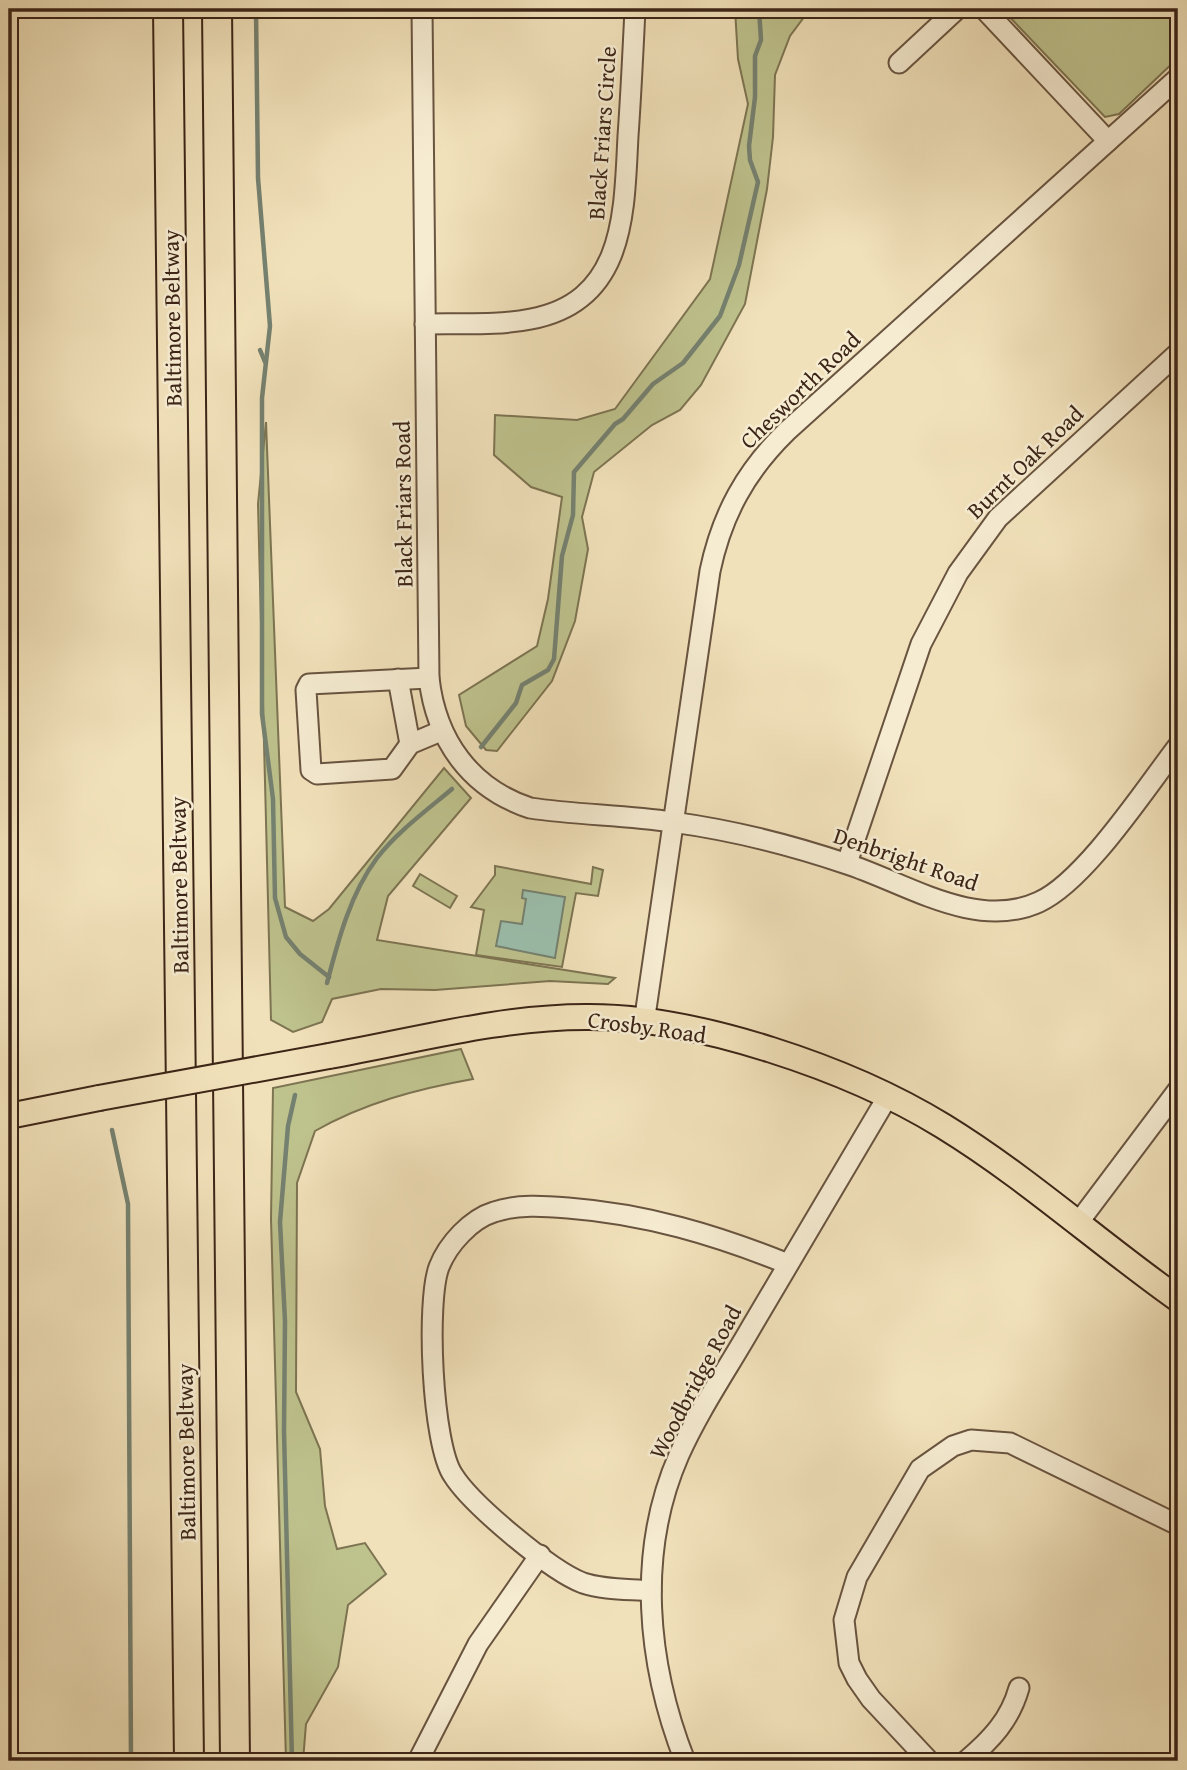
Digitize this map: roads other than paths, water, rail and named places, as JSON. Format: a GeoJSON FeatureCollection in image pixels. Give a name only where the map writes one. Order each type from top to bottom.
{"type":"FeatureCollection","features":[{"type":"Feature","properties":{"kind":"highway","name":"Baltimore Beltway"},"geometry":{"type":"LineString","coordinates":[[168,9],[189,1761]]}},
{"type":"Feature","properties":{"kind":"highway","name":"Baltimore Beltway"},"geometry":{"type":"LineString","coordinates":[[217,9],[235,1761]]}},
{"type":"Feature","properties":{"kind":"highway"},"geometry":{"type":"LineString","coordinates":[[170,1761],[187,1581]]}},
{"type":"Feature","properties":{"kind":"highway"},"geometry":{"type":"LineString","coordinates":[[235,1692],[242,1761]]}},
{"type":"Feature","properties":{"kind":"main road","name":"Crosby Road"},"geometry":{"type":"LineString","coordinates":[[9,1116],[488,1025],[587,1017],[644,1023],[736,1041],[830,1072],[888,1096],[942,1125],[982,1152],[1178,1299]]}},
{"type":"Feature","properties":{"kind":"street","name":"Black Friars Road"},"geometry":{"type":"LineString","coordinates":[[422,9],[429,678],[432,703],[441,731],[460,762],[491,791],[510,801],[558,812],[674,822]]}},
{"type":"Feature","properties":{"kind":"street","name":"Black Friars Circle"},"geometry":{"type":"LineString","coordinates":[[425,324],[533,319],[580,299],[597,281],[611,260],[624,213],[635,9]]}},
{"type":"Feature","properties":{"kind":"street"},"geometry":{"type":"LineString","coordinates":[[899,63],[957,9]]}},
{"type":"Feature","properties":{"kind":"street"},"geometry":{"type":"LineString","coordinates":[[984,9],[1108,141]]}},
{"type":"Feature","properties":{"kind":"street","name":"Chesworth Road"},"geometry":{"type":"LineString","coordinates":[[644,1023],[716,543],[723,519],[750,472],[788,431],[1178,78]]}},
{"type":"Feature","properties":{"kind":"street","name":"Burnt Oak Road"},"geometry":{"type":"LineString","coordinates":[[847,863],[921,644],[958,573],[998,517],[1178,353]]}},
{"type":"Feature","properties":{"kind":"street"},"geometry":{"type":"LineString","coordinates":[[429,678],[309,684],[306,691],[311,770],[317,774],[392,769],[411,744],[441,731]]}},
{"type":"Feature","properties":{"kind":"street"},"geometry":{"type":"LineString","coordinates":[[398,679],[411,744]]}},
{"type":"Feature","properties":{"kind":"street","name":"Denbright Road"},"geometry":{"type":"LineString","coordinates":[[674,822],[757,838],[847,863],[968,909],[1014,909],[1036,904],[1069,883],[1178,746]]}},
{"type":"Feature","properties":{"kind":"street"},"geometry":{"type":"LineString","coordinates":[[1077,1223],[1178,1090]]}},
{"type":"Feature","properties":{"kind":"street","name":"Woodbridge Road"},"geometry":{"type":"LineString","coordinates":[[685,1761],[668,1715],[658,1671],[651,1591],[658,1522],[679,1455],[888,1096]]}},
{"type":"Feature","properties":{"kind":"street"},"geometry":{"type":"LineString","coordinates":[[651,1591],[582,1583],[541,1555],[465,1492],[452,1474],[443,1454],[435,1407],[435,1284],[447,1251],[462,1234],[494,1212],[516,1207],[598,1210],[699,1230],[788,1264]]}},
{"type":"Feature","properties":{"kind":"street"},"geometry":{"type":"LineString","coordinates":[[929,1761],[857,1679],[849,1663],[844,1620],[857,1577],[907,1487],[920,1469],[953,1446],[971,1440],[1010,1443],[1178,1525]]}},
{"type":"Feature","properties":{"kind":"street"},"geometry":{"type":"LineString","coordinates":[[418,1761],[485,1633],[541,1555]]}},
{"type":"Feature","properties":{"kind":"street"},"geometry":{"type":"LineString","coordinates":[[966,1761],[1002,1727],[1014,1708],[1019,1688]]}},
{"type":"Feature","properties":{"kind":"waterway"},"geometry":{"type":"LineString","coordinates":[[256,9],[258,178],[270,326],[262,398],[262,714],[273,799],[275,898],[286,937],[300,954],[329,977]]}},
{"type":"Feature","properties":{"kind":"waterway"},"geometry":{"type":"LineString","coordinates":[[481,747],[516,703],[522,685],[548,670],[554,659],[562,556],[573,515],[574,472],[653,384],[683,363],[720,316],[739,265],[758,182],[750,160],[749,146],[755,97],[755,56],[761,40],[759,9]]}},
{"type":"Feature","properties":{"kind":"waterway"},"geometry":{"type":"LineString","coordinates":[[260,350],[265,362]]}},
{"type":"Feature","properties":{"kind":"waterway"},"geometry":{"type":"LineString","coordinates":[[327,983],[346,918],[359,887],[377,858],[394,839],[452,789]]}},
{"type":"Feature","properties":{"kind":"waterway"},"geometry":{"type":"LineString","coordinates":[[292,1761],[284,1431],[285,1321],[280,1222],[288,1126],[295,1095]]}},
{"type":"Feature","properties":{"kind":"waterway"},"geometry":{"type":"LineString","coordinates":[[112,1130],[128,1204],[131,1761]]}}]}
